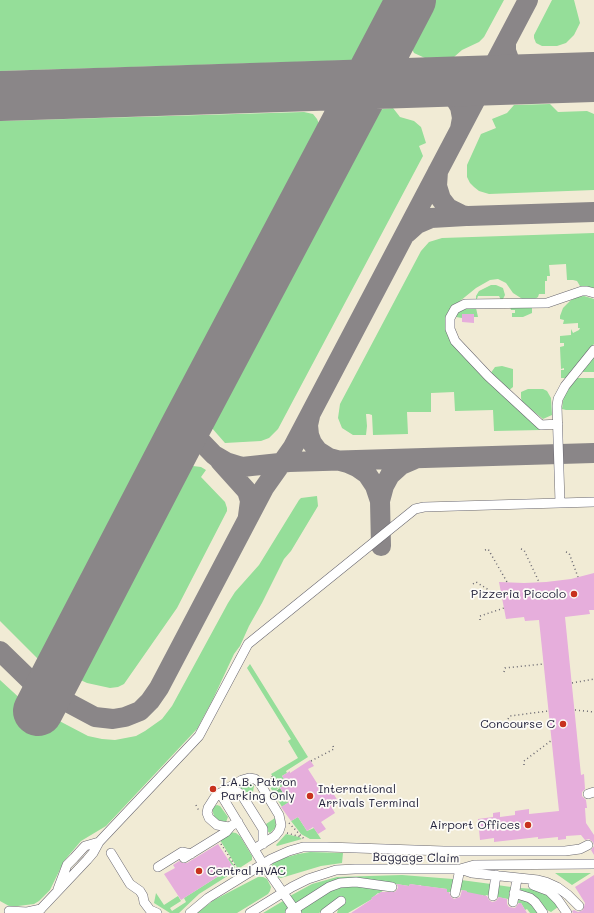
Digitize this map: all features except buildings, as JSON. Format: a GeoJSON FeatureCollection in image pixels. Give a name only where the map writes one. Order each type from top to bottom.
{"type":"FeatureCollection","features":[{"type":"Feature","properties":{"kind":"street"},"geometry":{"type":"LineString","coordinates":[[558,424],[540,425],[488,376],[455,341],[450,328],[450,318],[455,309],[464,304],[547,303],[582,291],[594,293]]}},
{"type":"Feature","properties":{"kind":"street"},"geometry":{"type":"LineString","coordinates":[[560,503],[557,406],[560,393],[594,350]]}},
{"type":"Feature","properties":{"kind":"street"},"geometry":{"type":"LineString","coordinates":[[0,907],[10,912],[39,911],[90,856],[99,842],[201,732],[248,644],[415,509],[424,507],[594,502]]}},
{"type":"Feature","properties":{"kind":"street"},"geometry":{"type":"LineString","coordinates":[[234,824],[224,827],[217,825],[208,815],[207,810],[209,805],[212,799],[228,788],[245,779],[255,779],[259,782],[279,815],[281,822],[277,834],[254,849]]}},
{"type":"Feature","properties":{"kind":"street"},"geometry":{"type":"LineString","coordinates":[[228,788],[238,792],[243,797],[262,829],[263,844]]}},
{"type":"Feature","properties":{"kind":"street"},"geometry":{"type":"LineString","coordinates":[[220,794],[234,824],[254,849],[283,892],[293,912],[329,887],[340,883],[356,882],[392,887]]}},
{"type":"Feature","properties":{"kind":"street"},"geometry":{"type":"LineString","coordinates":[[158,867],[182,852],[187,856],[226,832],[234,824]]}},
{"type":"Feature","properties":{"kind":"street"},"geometry":{"type":"LineString","coordinates":[[190,913],[208,898],[263,864],[281,854],[298,848],[310,847],[444,851],[565,851],[584,847]]}},
{"type":"Feature","properties":{"kind":"street"},"geometry":{"type":"LineString","coordinates":[[111,853],[130,884],[140,891],[144,902],[150,910],[157,913]]}},
{"type":"Feature","properties":{"kind":"street"},"geometry":{"type":"LineString","coordinates":[[455,893],[460,869],[474,865],[594,864]]}},
{"type":"Feature","properties":{"kind":"street","name":"Baggage Claim"},"geometry":{"type":"LineString","coordinates":[[250,913],[301,882],[336,870],[355,869],[460,869],[472,873],[538,880],[551,884],[568,895],[579,906]]}},
{"type":"Feature","properties":{"kind":"street"},"geometry":{"type":"LineString","coordinates":[[493,896],[496,876]]}},
{"type":"Feature","properties":{"kind":"street"},"geometry":{"type":"LineString","coordinates":[[542,913],[530,898],[514,897],[520,879],[549,891],[558,900],[567,913]]}},
{"type":"Feature","properties":{"kind":"street"},"geometry":{"type":"LineString","coordinates":[[325,913],[341,901]]}},
{"type":"Feature","properties":{"kind":"path"},"geometry":{"type":"LineString","coordinates":[[521,548],[524,550],[539,582]]}},
{"type":"Feature","properties":{"kind":"path"},"geometry":{"type":"LineString","coordinates":[[484,550],[488,549],[507,582]]}},
{"type":"Feature","properties":{"kind":"path"},"geometry":{"type":"LineString","coordinates":[[566,552],[569,553],[578,577]]}},
{"type":"Feature","properties":{"kind":"path"},"geometry":{"type":"LineString","coordinates":[[473,584],[476,582],[502,598]]}},
{"type":"Feature","properties":{"kind":"path"},"geometry":{"type":"LineString","coordinates":[[480,620],[480,616],[504,608]]}},
{"type":"Feature","properties":{"kind":"path"},"geometry":{"type":"LineString","coordinates":[[504,672],[505,668],[543,664]]}},
{"type":"Feature","properties":{"kind":"path"},"geometry":{"type":"LineString","coordinates":[[572,683],[594,679]]}},
{"type":"Feature","properties":{"kind":"path"},"geometry":{"type":"LineString","coordinates":[[575,710],[594,712]]}},
{"type":"Feature","properties":{"kind":"path"},"geometry":{"type":"LineString","coordinates":[[508,719],[510,716],[548,711]]}},
{"type":"Feature","properties":{"kind":"path"},"geometry":{"type":"LineString","coordinates":[[524,765],[524,761],[552,740]]}},
{"type":"Feature","properties":{"kind":"path"},"geometry":{"type":"LineString","coordinates":[[311,762],[334,749],[333,746]]}},
{"type":"Feature","properties":{"kind":"path"},"geometry":{"type":"LineString","coordinates":[[287,821],[301,837]]}},
{"type":"Feature","properties":{"kind":"path"},"geometry":{"type":"LineString","coordinates":[[285,833],[301,837],[306,840]]}},
{"type":"Feature","properties":{"kind":"green space"},"geometry":{"type":"Polygon","coordinates":[[[0,0],[390,0],[359,60],[0,71],[0,0]]]}},
{"type":"Feature","properties":{"kind":"green space"},"geometry":{"type":"Polygon","coordinates":[[[429,0],[504,0],[484,37],[479,42],[462,50],[454,57],[425,58],[414,53],[409,39],[429,0]]]}},
{"type":"Feature","properties":{"kind":"green space"},"geometry":{"type":"Polygon","coordinates":[[[552,0],[574,0],[580,23],[574,35],[566,43],[557,46],[542,46],[536,43],[534,35],[552,0]]]}},
{"type":"Feature","properties":{"kind":"green space"},"geometry":{"type":"Polygon","coordinates":[[[550,104],[558,112],[587,111],[594,114],[594,190],[489,194],[479,191],[474,187],[467,177],[467,165],[481,134],[496,128],[492,119],[507,113],[514,105],[550,104]]]}},
{"type":"Feature","properties":{"kind":"green space"},"geometry":{"type":"Polygon","coordinates":[[[393,108],[400,117],[414,121],[421,127],[426,143],[419,146],[423,156],[278,429],[269,438],[261,441],[225,443],[211,427],[211,415],[367,118],[375,110],[393,108]]]}},
{"type":"Feature","properties":{"kind":"green space"},"geometry":{"type":"Polygon","coordinates":[[[304,112],[313,114],[317,119],[320,126],[319,136],[50,650],[39,660],[0,621],[0,121],[304,112]]]}},
{"type":"Feature","properties":{"kind":"green space"},"geometry":{"type":"Polygon","coordinates":[[[594,233],[594,288],[580,286],[577,281],[567,280],[566,264],[549,265],[550,276],[547,276],[547,281],[545,281],[545,294],[539,294],[535,299],[524,300],[513,293],[506,283],[498,279],[490,280],[476,288],[453,306],[447,324],[485,378],[541,430],[494,431],[493,410],[455,411],[454,392],[431,393],[431,412],[407,412],[408,434],[373,435],[372,415],[369,414],[366,414],[366,435],[353,435],[342,428],[338,418],[340,404],[421,251],[429,242],[442,238],[594,233]]]}},
{"type":"Feature","properties":{"kind":"green space"},"geometry":{"type":"Polygon","coordinates":[[[491,285],[496,285],[503,288],[505,295],[503,299],[501,300],[499,296],[478,296],[476,299],[479,291],[491,285]]]}},
{"type":"Feature","properties":{"kind":"green space"},"geometry":{"type":"Polygon","coordinates":[[[584,296],[594,299],[594,344],[566,378],[561,378],[561,370],[564,370],[564,368],[561,369],[560,347],[564,346],[564,343],[560,343],[560,336],[571,335],[571,329],[573,333],[580,328],[578,328],[578,323],[563,324],[564,320],[560,319],[560,316],[563,308],[571,300],[584,296]]]}},
{"type":"Feature","properties":{"kind":"green space"},"geometry":{"type":"Polygon","coordinates":[[[528,306],[532,308],[532,313],[523,317],[512,317],[512,313],[515,313],[515,310],[511,310],[510,307],[528,306]]]}},
{"type":"Feature","properties":{"kind":"green space"},"geometry":{"type":"Polygon","coordinates":[[[465,308],[476,308],[478,317],[474,317],[474,314],[462,314],[462,318],[456,317],[458,312],[465,308]]]}},
{"type":"Feature","properties":{"kind":"green space"},"geometry":{"type":"Polygon","coordinates":[[[594,355],[594,372],[580,372],[594,355]]]}},
{"type":"Feature","properties":{"kind":"green space"},"geometry":{"type":"Polygon","coordinates":[[[502,366],[513,369],[513,387],[508,391],[490,374],[495,367],[502,366]]]}},
{"type":"Feature","properties":{"kind":"green space"},"geometry":{"type":"Polygon","coordinates":[[[575,378],[594,378],[594,410],[562,409],[564,394],[575,378]]]}},
{"type":"Feature","properties":{"kind":"green space"},"geometry":{"type":"Polygon","coordinates":[[[528,389],[543,389],[547,391],[551,398],[552,415],[543,419],[522,402],[521,392],[528,389]]]}},
{"type":"Feature","properties":{"kind":"green space"},"geometry":{"type":"Polygon","coordinates":[[[193,466],[201,467],[206,470],[201,477],[225,502],[227,511],[177,608],[124,684],[118,687],[110,688],[87,683],[74,677],[181,472],[186,468],[193,466]]]}},
{"type":"Feature","properties":{"kind":"green space"},"geometry":{"type":"Polygon","coordinates":[[[317,496],[318,506],[291,551],[284,559],[240,646],[234,654],[197,729],[106,826],[81,841],[64,861],[50,890],[39,901],[34,904],[9,906],[0,901],[0,680],[25,703],[88,736],[115,740],[136,736],[145,731],[162,719],[172,706],[228,603],[235,592],[259,565],[299,500],[301,498],[317,496]]]}},
{"type":"Feature","properties":{"kind":"green space"},"geometry":{"type":"Polygon","coordinates":[[[250,664],[308,757],[286,771],[287,773],[282,776],[287,784],[277,789],[276,792],[281,800],[289,802],[282,807],[267,782],[274,778],[271,774],[298,758],[288,741],[291,739],[247,668],[250,664]]]}},
{"type":"Feature","properties":{"kind":"green space"},"geometry":{"type":"Polygon","coordinates":[[[251,784],[254,786],[253,792],[246,793],[241,790],[240,786],[251,784]]]}},
{"type":"Feature","properties":{"kind":"green space"},"geometry":{"type":"Polygon","coordinates":[[[280,788],[288,801],[279,798],[276,791],[280,788]]]}},
{"type":"Feature","properties":{"kind":"green space"},"geometry":{"type":"Polygon","coordinates":[[[217,805],[220,806],[228,817],[226,822],[218,820],[214,816],[212,809],[217,805]]]}},
{"type":"Feature","properties":{"kind":"green space"},"geometry":{"type":"Polygon","coordinates":[[[298,817],[307,831],[314,828],[321,839],[310,839],[301,834],[291,821],[298,817]]]}},
{"type":"Feature","properties":{"kind":"green space"},"geometry":{"type":"Polygon","coordinates":[[[275,818],[276,827],[270,833],[267,831],[266,824],[275,818]]]}},
{"type":"Feature","properties":{"kind":"green space"},"geometry":{"type":"Polygon","coordinates":[[[230,832],[236,833],[240,836],[252,856],[252,860],[238,869],[220,840],[230,832]]]}},
{"type":"Feature","properties":{"kind":"green space"},"geometry":{"type":"Polygon","coordinates":[[[286,834],[302,839],[277,846],[276,845],[286,834]]]}},
{"type":"Feature","properties":{"kind":"green space"},"geometry":{"type":"Polygon","coordinates":[[[310,852],[343,853],[342,863],[321,866],[281,878],[277,877],[271,868],[273,863],[284,858],[310,852]]]}},
{"type":"Feature","properties":{"kind":"green space"},"geometry":{"type":"Polygon","coordinates":[[[229,858],[237,870],[199,894],[179,913],[170,913],[154,903],[156,893],[164,905],[178,896],[181,901],[170,908],[172,911],[186,902],[184,898],[233,867],[228,859],[229,858]]]}},
{"type":"Feature","properties":{"kind":"green space"},"geometry":{"type":"Polygon","coordinates":[[[555,873],[591,873],[572,885],[555,873]]]}},
{"type":"Feature","properties":{"kind":"green space"},"geometry":{"type":"Polygon","coordinates":[[[402,875],[453,879],[452,892],[447,892],[447,889],[423,886],[422,888],[421,885],[417,885],[417,887],[416,885],[410,884],[409,886],[354,878],[295,904],[290,896],[312,884],[337,877],[402,875]]]}},
{"type":"Feature","properties":{"kind":"green space"},"geometry":{"type":"Polygon","coordinates":[[[258,877],[267,879],[271,887],[270,891],[268,894],[237,913],[197,913],[214,900],[258,877]]]}},
{"type":"Feature","properties":{"kind":"green space"},"geometry":{"type":"Polygon","coordinates":[[[461,880],[491,884],[490,896],[486,895],[483,897],[483,895],[466,895],[467,891],[460,890],[461,880]]]}},
{"type":"Feature","properties":{"kind":"green space"},"geometry":{"type":"Polygon","coordinates":[[[356,885],[385,889],[380,894],[378,893],[372,899],[348,913],[337,913],[338,909],[329,906],[319,913],[300,913],[300,910],[330,891],[337,888],[356,885]]]}},
{"type":"Feature","properties":{"kind":"green space"},"geometry":{"type":"Polygon","coordinates":[[[497,885],[511,887],[508,901],[508,899],[497,897],[497,899],[495,899],[497,885]]]}},
{"type":"Feature","properties":{"kind":"green space"},"geometry":{"type":"Polygon","coordinates":[[[520,888],[535,889],[548,894],[558,907],[551,912],[545,909],[532,895],[521,891],[520,888]]]}},
{"type":"Feature","properties":{"kind":"green space"},"geometry":{"type":"Polygon","coordinates":[[[519,898],[527,899],[538,913],[530,913],[527,909],[525,910],[521,903],[518,903],[519,898]]]}},
{"type":"Feature","properties":{"kind":"green space"},"geometry":{"type":"Polygon","coordinates":[[[283,901],[288,908],[286,913],[263,913],[283,901]]]}},
{"type":"Feature","properties":{"kind":"taxiway"},"geometry":{"type":"LineString","coordinates":[[0,651],[35,685],[95,717],[113,719],[125,717],[140,711],[150,701],[159,688],[264,488],[293,447],[528,0]]}},
{"type":"Feature","properties":{"kind":"taxiway"},"geometry":{"type":"LineString","coordinates":[[506,43],[506,51],[510,62],[518,70],[529,76],[538,78],[594,76]]}},
{"type":"Feature","properties":{"kind":"taxiway"},"geometry":{"type":"LineString","coordinates":[[429,81],[474,79],[484,75],[493,67]]}},
{"type":"Feature","properties":{"kind":"taxiway"},"geometry":{"type":"LineString","coordinates":[[478,95],[488,87],[498,82],[536,81]]}},
{"type":"Feature","properties":{"kind":"taxiway"},"geometry":{"type":"LineString","coordinates":[[379,84],[385,86],[428,84],[445,89],[454,97],[460,107],[462,118],[460,129]]}},
{"type":"Feature","properties":{"kind":"taxiway"},"geometry":{"type":"LineString","coordinates":[[438,171],[437,186],[441,199],[448,208],[462,215],[594,212]]}},
{"type":"Feature","properties":{"kind":"taxiway"},"geometry":{"type":"LineString","coordinates":[[407,233],[417,224],[431,218],[466,216]]}},
{"type":"Feature","properties":{"kind":"taxiway"},"geometry":{"type":"LineString","coordinates":[[310,416],[308,425],[309,435],[312,443],[318,451],[329,458],[357,467],[367,474],[375,486],[380,501],[381,546]]}},
{"type":"Feature","properties":{"kind":"taxiway"},"geometry":{"type":"LineString","coordinates":[[186,426],[214,455],[224,463]]}},
{"type":"Feature","properties":{"kind":"taxiway"},"geometry":{"type":"LineString","coordinates":[[214,455],[226,462],[242,467],[289,462],[594,453]]}},
{"type":"Feature","properties":{"kind":"taxiway"},"geometry":{"type":"LineString","coordinates":[[380,501],[384,486],[390,475],[401,465],[415,459]]}},
{"type":"Feature","properties":{"kind":"taxiway"},"geometry":{"type":"LineString","coordinates":[[220,461],[247,491],[250,501],[248,516]]}},
{"type":"Feature","properties":{"kind":"runway"},"geometry":{"type":"LineString","coordinates":[[38,711],[186,426],[411,0]]}},
{"type":"Feature","properties":{"kind":"runway"},"geometry":{"type":"LineString","coordinates":[[0,96],[594,77]]}},
{"type":"Feature","properties":{"kind":"place","name":"Pizzeria Piccolo"},"geometry":{"type":"Point","coordinates":[574,594]}},
{"type":"Feature","properties":{"kind":"place","name":"Concourse C"},"geometry":{"type":"Point","coordinates":[563,724]}},
{"type":"Feature","properties":{"kind":"place","name":"I.A.B. Patron Parking Only"},"geometry":{"type":"Point","coordinates":[213,789]}},
{"type":"Feature","properties":{"kind":"place","name":"International Arrivals Terminal"},"geometry":{"type":"Point","coordinates":[310,796]}},
{"type":"Feature","properties":{"kind":"place","name":"Airport Offices"},"geometry":{"type":"Point","coordinates":[528,825]}},
{"type":"Feature","properties":{"kind":"place","name":"Central HVAC"},"geometry":{"type":"Point","coordinates":[199,871]}}]}
